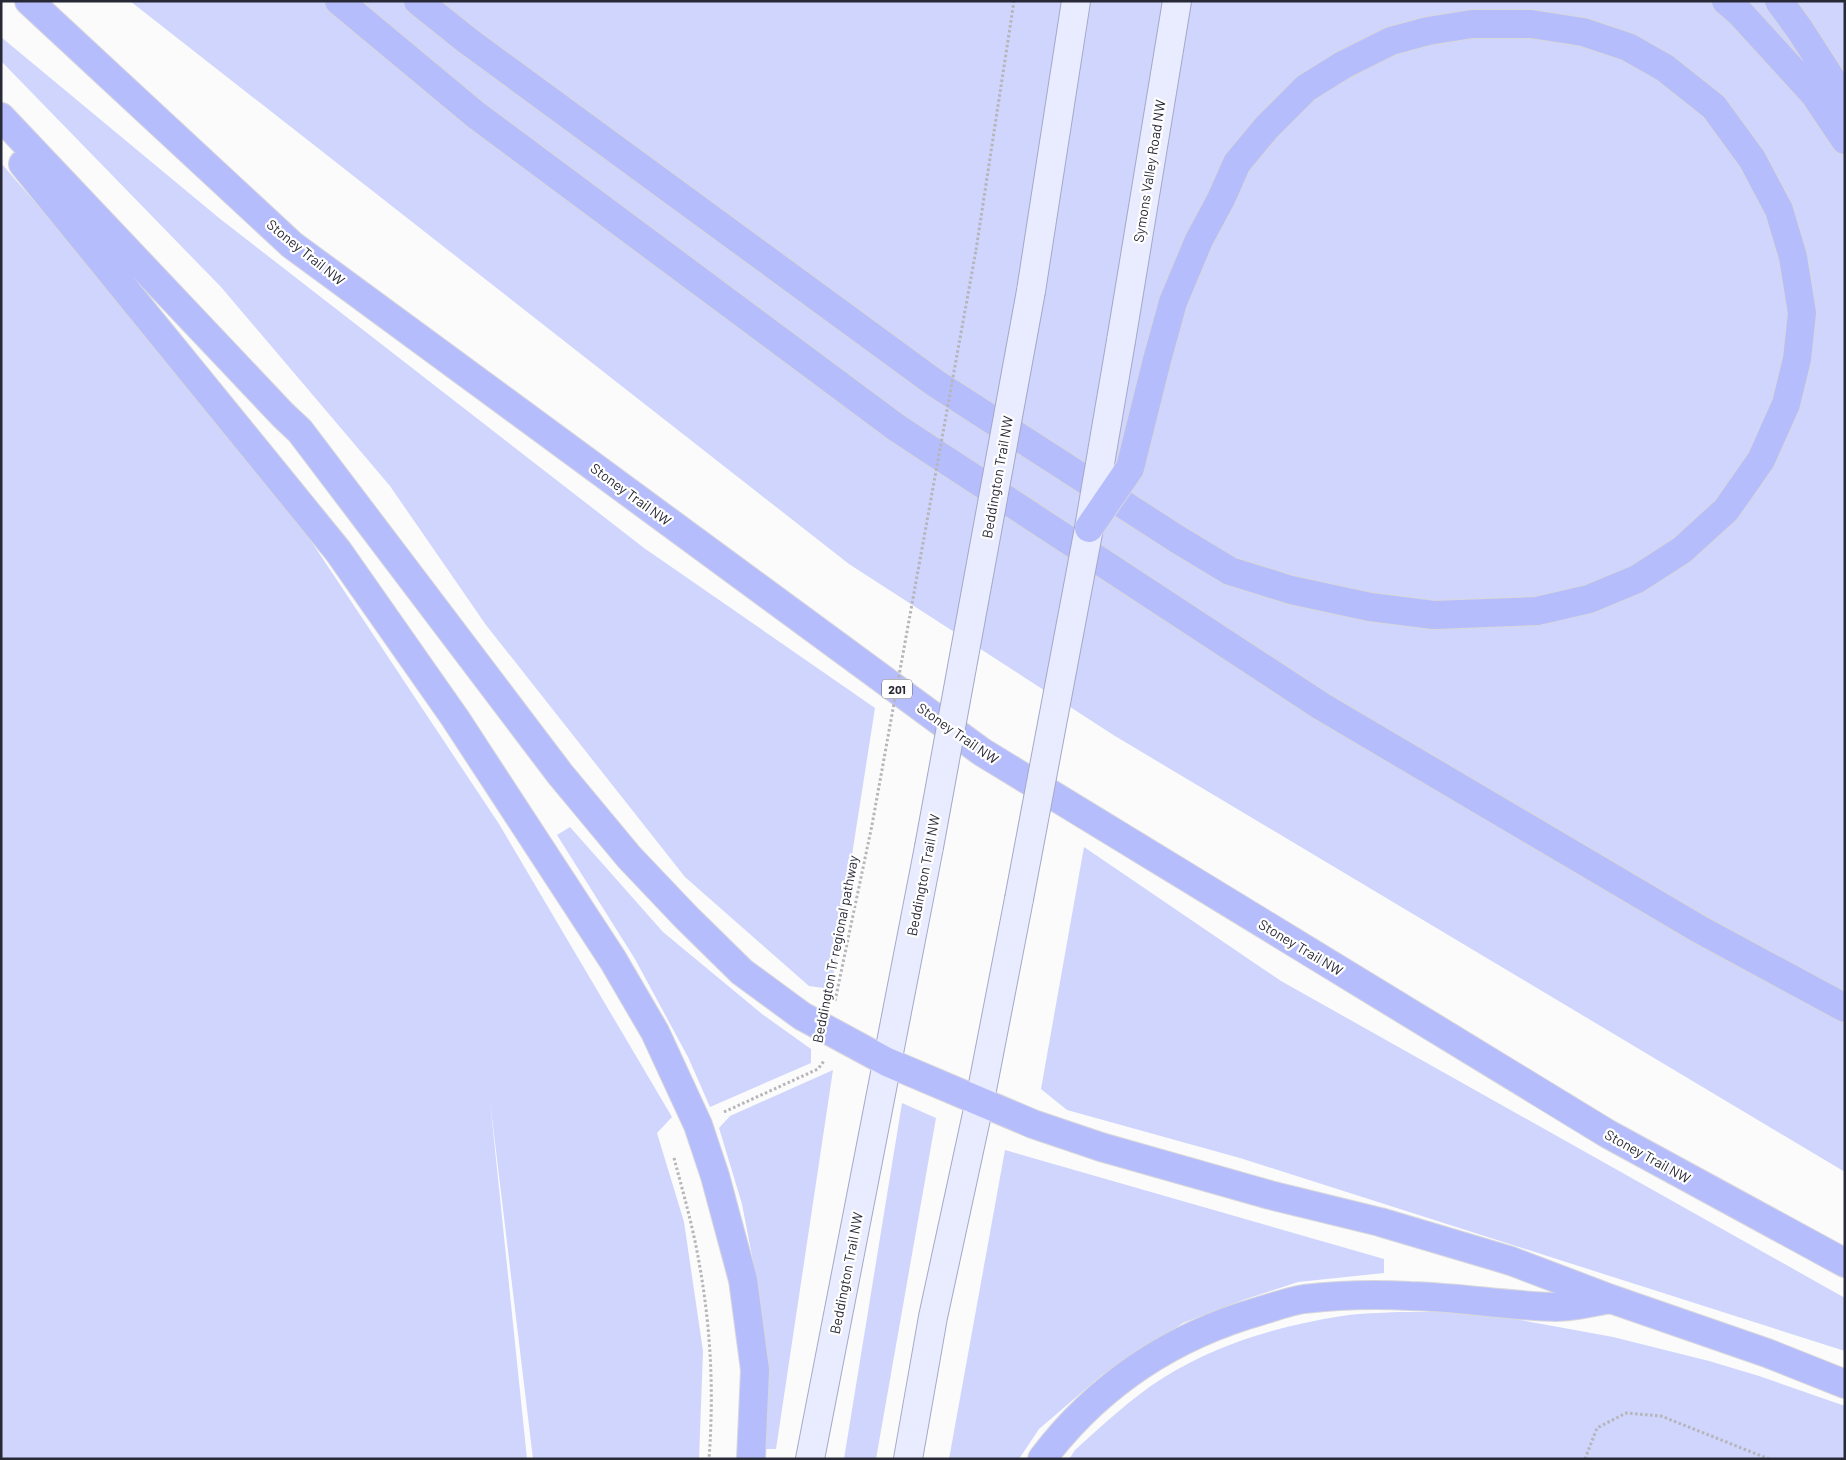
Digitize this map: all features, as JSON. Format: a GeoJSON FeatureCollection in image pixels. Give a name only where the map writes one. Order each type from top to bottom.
{"type":"FeatureCollection","features":[{"type":"Feature","properties":{"kind":"highway","name":"Stoney Trail NW"},"geometry":{"type":"LineString","coordinates":[[29,1],[292,245],[982,752],[1608,1134],[1845,1263]]}},
{"type":"Feature","properties":{"kind":"highway"},"geometry":{"type":"LineString","coordinates":[[339,1],[476,115],[897,428],[1321,706],[1699,929],[1845,1008]]}},
{"type":"Feature","properties":{"kind":"highway"},"geometry":{"type":"LineString","coordinates":[[418,1],[468,41],[935,382],[1230,571],[1291,590],[1370,607],[1425,614],[1485,614],[1545,609],[1589,599],[1637,579],[1682,550],[1726,510],[1761,460],[1786,404],[1797,359],[1802,313],[1793,257],[1779,210],[1752,159],[1714,107],[1665,68],[1628,47],[1583,32],[1531,24],[1472,24],[1428,31],[1391,40],[1343,65],[1306,88],[1267,127],[1238,162],[1199,240],[1173,302],[1130,468],[1089,528]]}},
{"type":"Feature","properties":{"kind":"highway"},"geometry":{"type":"LineString","coordinates":[[1726,1],[1742,14],[1814,94],[1845,140]]}},
{"type":"Feature","properties":{"kind":"highway"},"geometry":{"type":"LineString","coordinates":[[1779,1],[1836,86],[1845,110]]}},
{"type":"Feature","properties":{"kind":"highway"},"geometry":{"type":"LineString","coordinates":[[1,116],[282,415],[300,430],[560,774],[629,857],[742,972],[802,1016],[886,1062],[980,1100],[1033,1124],[1100,1147],[1270,1195],[1380,1222],[1511,1261],[1611,1299],[1767,1353],[1845,1384]]}},
{"type":"Feature","properties":{"kind":"highway"},"geometry":{"type":"LineString","coordinates":[[1,137],[338,551],[455,718],[613,960],[655,1032],[698,1125],[715,1176],[743,1280],[755,1370],[751,1459]]}},
{"type":"Feature","properties":{"kind":"highway"},"geometry":{"type":"LineString","coordinates":[[1042,1459],[1059,1436],[1099,1396],[1146,1360],[1188,1338],[1244,1316],[1302,1299],[1410,1296],[1559,1307],[1611,1299]]}},
{"type":"Feature","properties":{"kind":"main road","name":"Beddington Trail NW"},"geometry":{"type":"LineString","coordinates":[[810,1459],[929,847],[1031,291],[1076,1]]}},
{"type":"Feature","properties":{"kind":"main road","name":"Symons Valley Road NW"},"geometry":{"type":"LineString","coordinates":[[1089,528],[1177,1]]}},
{"type":"Feature","properties":{"kind":"main road"},"geometry":{"type":"LineString","coordinates":[[908,1459],[933,1317],[980,1100],[1089,528]]}},
{"type":"Feature","properties":{"kind":"path","name":"Beddington Tr regional pathway"},"geometry":{"type":"LineString","coordinates":[[709,1459],[712,1414],[711,1353],[699,1261],[671,1144],[675,1134],[818,1068],[826,1057],[829,1030],[872,824],[976,250],[1014,1]]}},
{"type":"Feature","properties":{"kind":"path"},"geometry":{"type":"LineString","coordinates":[[1585,1459],[1597,1428],[1626,1413],[1661,1416],[1770,1459]]}},
{"type":"Feature","properties":{"kind":"shaded area"},"geometry":{"type":"Polygon","coordinates":[[[130,1],[1845,1],[1845,1172],[1115,736],[849,564],[130,1]]]}},
{"type":"Feature","properties":{"kind":"shaded area"},"geometry":{"type":"Polygon","coordinates":[[[1,37],[219,218],[644,548],[875,708],[831,989],[809,986],[685,877],[486,625],[390,486],[221,287],[1,61],[1,37]]]}},
{"type":"Feature","properties":{"kind":"shaded area"},"geometry":{"type":"Polygon","coordinates":[[[1,163],[118,298],[301,526],[499,824],[672,1117],[657,1133],[684,1222],[703,1351],[699,1459],[533,1459],[490,1101],[527,1459],[1,1459],[1,163]]]}},
{"type":"Feature","properties":{"kind":"shaded area"},"geometry":{"type":"Polygon","coordinates":[[[570,827],[663,932],[762,1014],[811,1049],[811,1063],[710,1107],[688,1057],[635,959],[557,835],[570,827]]]}},
{"type":"Feature","properties":{"kind":"shaded area"},"geometry":{"type":"Polygon","coordinates":[[[1084,847],[1281,981],[1845,1298],[1845,1351],[1240,1158],[1067,1110],[1041,1089],[1084,847]]]}},
{"type":"Feature","properties":{"kind":"shaded area"},"geometry":{"type":"Polygon","coordinates":[[[833,1070],[776,1449],[761,1449],[757,1282],[742,1204],[719,1128],[730,1116],[833,1070]]]}},
{"type":"Feature","properties":{"kind":"shaded area"},"geometry":{"type":"Polygon","coordinates":[[[902,1103],[936,1118],[876,1459],[844,1459],[902,1103]]]}},
{"type":"Feature","properties":{"kind":"shaded area"},"geometry":{"type":"Polygon","coordinates":[[[1005,1150],[1384,1259],[1384,1273],[1298,1282],[1243,1300],[1183,1323],[1102,1375],[1039,1429],[1019,1459],[949,1459],[1005,1150]]]}},
{"type":"Feature","properties":{"kind":"shaded area"},"geometry":{"type":"Polygon","coordinates":[[[1399,1312],[1459,1312],[1509,1318],[1613,1337],[1709,1361],[1759,1376],[1845,1406],[1845,1459],[1069,1459],[1075,1450],[1140,1394],[1163,1378],[1205,1355],[1249,1338],[1295,1325],[1349,1315],[1399,1312]]]}}]}
